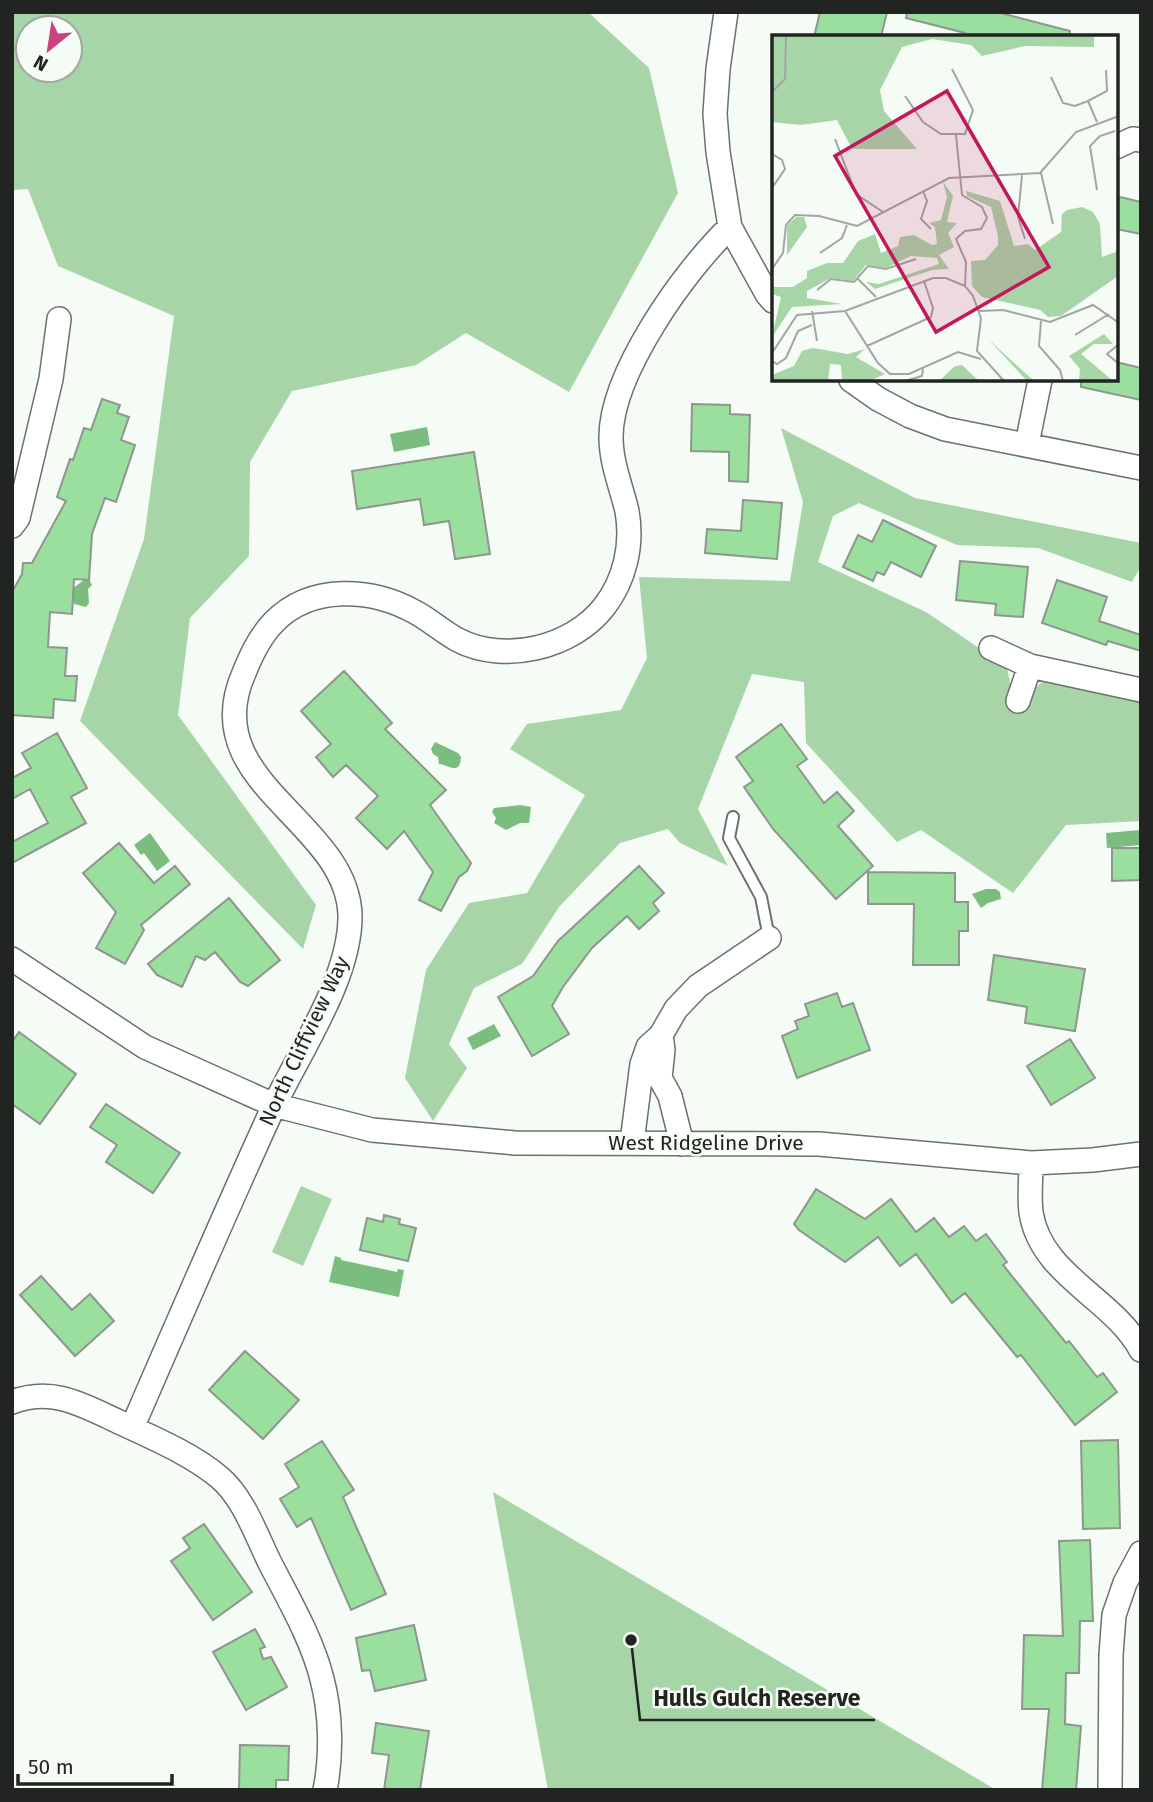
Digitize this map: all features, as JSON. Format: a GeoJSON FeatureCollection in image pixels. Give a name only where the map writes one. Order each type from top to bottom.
{"type":"FeatureCollection","features":[{"type":"Feature","properties":{"kind":"street"},"geometry":{"type":"LineString","coordinates":[[726,12],[715,114],[730,228],[772,301]]}},
{"type":"Feature","properties":{"kind":"street"},"geometry":{"type":"LineString","coordinates":[[1118,146],[1133,139],[1141,140]]}},
{"type":"Feature","properties":{"kind":"street","name":"North Cliffview Way"},"geometry":{"type":"LineString","coordinates":[[131,1428],[274,1105],[342,969],[349,939],[350,909],[338,873],[323,848],[260,781],[244,756],[234,718],[238,685],[253,652],[271,624],[292,607],[321,597],[349,593],[382,597],[415,612],[459,641],[484,649],[518,651],[550,644],[590,623],[617,588],[625,567],[629,541],[627,513],[614,468],[611,436],[615,402],[631,364],[687,274],[730,228]]}},
{"type":"Feature","properties":{"kind":"street"},"geometry":{"type":"LineString","coordinates":[[12,526],[18,518],[51,379],[59,318]]}},
{"type":"Feature","properties":{"kind":"street"},"geometry":{"type":"LineString","coordinates":[[854,382],[910,416],[945,429],[1141,468]]}},
{"type":"Feature","properties":{"kind":"street"},"geometry":{"type":"LineString","coordinates":[[1027,444],[1040,382]]}},
{"type":"Feature","properties":{"kind":"street"},"geometry":{"type":"LineString","coordinates":[[991,648],[1030,666],[1141,690]]}},
{"type":"Feature","properties":{"kind":"street"},"geometry":{"type":"LineString","coordinates":[[1018,701],[1030,666]]}},
{"type":"Feature","properties":{"kind":"street"},"geometry":{"type":"LineString","coordinates":[[632,1142],[642,1064],[648,1047],[661,1035],[677,1009],[698,986],[769,938]]}},
{"type":"Feature","properties":{"kind":"street","name":"West Ridgeline Drive"},"geometry":{"type":"LineString","coordinates":[[12,959],[145,1047],[274,1105],[372,1130],[515,1143],[819,1144],[1031,1163],[1141,1154]]}},
{"type":"Feature","properties":{"kind":"street"},"geometry":{"type":"LineString","coordinates":[[661,1035],[663,1050],[660,1078],[670,1096],[682,1144]]}},
{"type":"Feature","properties":{"kind":"street"},"geometry":{"type":"LineString","coordinates":[[639,1089],[665,1089]]}},
{"type":"Feature","properties":{"kind":"street"},"geometry":{"type":"LineString","coordinates":[[1031,1163],[1031,1213],[1040,1241],[1058,1266],[1121,1321],[1141,1350]]}},
{"type":"Feature","properties":{"kind":"street"},"geometry":{"type":"LineString","coordinates":[[12,1402],[26,1397],[52,1395],[82,1404],[195,1460],[221,1478],[239,1500],[304,1630],[322,1679],[328,1721],[328,1777],[325,1790]]}},
{"type":"Feature","properties":{"kind":"street"},"geometry":{"type":"LineString","coordinates":[[1110,1790],[1114,1615],[1125,1583],[1141,1553]]}},
{"type":"Feature","properties":{"kind":"lane"},"geometry":{"type":"LineString","coordinates":[[733,817],[729,838],[761,897],[769,938]]}},
{"type":"Feature","properties":{"kind":"shaded area"},"geometry":{"type":"Polygon","coordinates":[[[12,12],[588,12],[649,68],[678,193],[569,392],[466,333],[416,365],[292,391],[250,462],[249,556],[190,618],[178,715],[316,905],[303,949],[80,721],[144,539],[174,316],[58,266],[28,189],[12,190],[12,12]]]}},
{"type":"Feature","properties":{"kind":"shaded area"},"geometry":{"type":"Polygon","coordinates":[[[427,427],[430,445],[394,452],[390,434],[427,427]]]}},
{"type":"Feature","properties":{"kind":"shaded area"},"geometry":{"type":"Polygon","coordinates":[[[781,428],[915,498],[1141,543],[1141,566],[1132,582],[1038,548],[957,545],[859,503],[833,516],[818,562],[926,612],[1007,667],[1013,700],[1027,703],[1034,689],[1047,678],[1141,701],[1141,821],[1066,825],[1013,893],[921,830],[897,842],[806,743],[804,682],[752,674],[698,809],[728,866],[680,843],[668,829],[620,843],[559,907],[522,964],[474,988],[449,1044],[467,1068],[433,1121],[405,1078],[426,970],[469,903],[527,893],[585,795],[510,749],[527,724],[621,710],[647,658],[639,577],[790,581],[803,502],[781,428]]]}},
{"type":"Feature","properties":{"kind":"shaded area"},"geometry":{"type":"Polygon","coordinates":[[[88,577],[92,585],[88,589],[89,603],[86,607],[74,604],[73,599],[70,599],[73,588],[88,577]]]}},
{"type":"Feature","properties":{"kind":"shaded area"},"geometry":{"type":"Polygon","coordinates":[[[435,742],[458,753],[461,757],[459,766],[453,768],[439,764],[438,757],[431,749],[435,742]]]}},
{"type":"Feature","properties":{"kind":"shaded area"},"geometry":{"type":"Polygon","coordinates":[[[520,805],[531,807],[529,823],[520,823],[506,830],[494,823],[494,808],[520,805]]]}},
{"type":"Feature","properties":{"kind":"shaded area"},"geometry":{"type":"Polygon","coordinates":[[[1140,830],[1141,845],[1107,848],[1106,833],[1140,830]]]}},
{"type":"Feature","properties":{"kind":"shaded area"},"geometry":{"type":"Polygon","coordinates":[[[150,833],[170,861],[157,871],[144,853],[141,855],[134,845],[150,833]]]}},
{"type":"Feature","properties":{"kind":"shaded area"},"geometry":{"type":"Polygon","coordinates":[[[996,889],[1000,892],[1001,899],[981,908],[972,894],[996,889]]]}},
{"type":"Feature","properties":{"kind":"shaded area"},"geometry":{"type":"Polygon","coordinates":[[[494,1024],[501,1036],[473,1050],[467,1038],[494,1024]]]}},
{"type":"Feature","properties":{"kind":"shaded area"},"geometry":{"type":"Polygon","coordinates":[[[301,1186],[332,1199],[303,1266],[272,1252],[301,1186]]]}},
{"type":"Feature","properties":{"kind":"shaded area"},"geometry":{"type":"Polygon","coordinates":[[[335,1256],[341,1260],[397,1272],[398,1269],[404,1270],[399,1297],[329,1282],[335,1256]]]}},
{"type":"Feature","properties":{"kind":"shaded area"},"geometry":{"type":"Polygon","coordinates":[[[493,1492],[993,1788],[992,1790],[548,1790],[493,1492]]]}},
{"type":"Feature","properties":{"kind":"building"},"geometry":{"type":"Polygon","coordinates":[[[820,12],[887,12],[881,35],[814,35],[820,12]]]}},
{"type":"Feature","properties":{"kind":"building"},"geometry":{"type":"Polygon","coordinates":[[[907,12],[997,12],[1070,31],[1069,35],[964,35],[906,18],[907,12]]]}},
{"type":"Feature","properties":{"kind":"building"},"geometry":{"type":"Polygon","coordinates":[[[1118,196],[1141,202],[1141,234],[1118,229],[1118,196]]]}},
{"type":"Feature","properties":{"kind":"building"},"geometry":{"type":"Polygon","coordinates":[[[1118,362],[1141,368],[1141,400],[1081,387],[1081,382],[1118,382],[1118,362]]]}},
{"type":"Feature","properties":{"kind":"building"},"geometry":{"type":"Polygon","coordinates":[[[102,399],[120,405],[117,413],[129,417],[121,440],[135,445],[116,502],[105,498],[92,534],[89,580],[74,579],[72,614],[50,612],[48,647],[67,648],[65,676],[77,676],[75,701],[54,699],[53,718],[12,715],[12,592],[22,574],[23,563],[32,563],[66,501],[57,497],[70,459],[73,460],[84,428],[91,430],[102,399]]]}},
{"type":"Feature","properties":{"kind":"building"},"geometry":{"type":"Polygon","coordinates":[[[692,404],[730,405],[730,414],[750,415],[748,482],[729,481],[729,452],[691,451],[692,404]]]}},
{"type":"Feature","properties":{"kind":"building"},"geometry":{"type":"Polygon","coordinates":[[[474,452],[490,554],[455,559],[449,521],[424,525],[420,499],[357,509],[352,471],[474,452]]]}},
{"type":"Feature","properties":{"kind":"building"},"geometry":{"type":"Polygon","coordinates":[[[743,500],[782,503],[777,559],[705,553],[707,529],[741,531],[743,500]]]}},
{"type":"Feature","properties":{"kind":"building"},"geometry":{"type":"Polygon","coordinates":[[[883,520],[936,546],[921,577],[891,562],[884,575],[877,572],[873,581],[843,567],[858,535],[872,542],[883,520]]]}},
{"type":"Feature","properties":{"kind":"building"},"geometry":{"type":"Polygon","coordinates":[[[960,561],[1028,567],[1023,617],[995,615],[996,604],[956,600],[960,561]]]}},
{"type":"Feature","properties":{"kind":"building"},"geometry":{"type":"Polygon","coordinates":[[[1057,580],[1107,597],[1099,621],[1141,635],[1141,651],[1108,641],[1106,645],[1042,623],[1057,580]]]}},
{"type":"Feature","properties":{"kind":"building"},"geometry":{"type":"Polygon","coordinates":[[[344,671],[392,723],[385,729],[446,790],[430,805],[471,863],[467,871],[459,877],[441,911],[419,900],[433,872],[404,831],[387,849],[356,818],[378,796],[346,765],[333,777],[316,757],[331,744],[301,711],[344,671]]]}},
{"type":"Feature","properties":{"kind":"building"},"geometry":{"type":"Polygon","coordinates":[[[781,724],[807,759],[797,766],[824,803],[837,792],[854,811],[838,826],[873,866],[836,899],[773,829],[744,787],[753,781],[736,757],[781,724]]]}},
{"type":"Feature","properties":{"kind":"building"},"geometry":{"type":"Polygon","coordinates":[[[57,733],[87,788],[71,797],[86,823],[12,863],[12,842],[48,823],[30,789],[12,799],[12,778],[31,768],[22,753],[57,733]]]}},
{"type":"Feature","properties":{"kind":"building"},"geometry":{"type":"Polygon","coordinates":[[[119,843],[154,883],[175,866],[190,884],[141,925],[144,930],[125,964],[96,948],[116,912],[83,873],[119,843]]]}},
{"type":"Feature","properties":{"kind":"building"},"geometry":{"type":"Polygon","coordinates":[[[1112,848],[1141,848],[1141,880],[1112,881],[1112,848]]]}},
{"type":"Feature","properties":{"kind":"building"},"geometry":{"type":"Polygon","coordinates":[[[639,866],[664,893],[653,903],[659,911],[639,929],[627,916],[592,948],[552,1006],[569,1034],[532,1056],[498,997],[533,976],[558,941],[639,866]]]}},
{"type":"Feature","properties":{"kind":"building"},"geometry":{"type":"Polygon","coordinates":[[[868,872],[955,873],[955,902],[968,902],[968,931],[959,931],[959,965],[913,965],[914,904],[868,904],[868,872]]]}},
{"type":"Feature","properties":{"kind":"building"},"geometry":{"type":"Polygon","coordinates":[[[229,898],[280,960],[248,986],[240,982],[215,952],[205,960],[196,956],[182,987],[157,975],[148,964],[229,898]]]}},
{"type":"Feature","properties":{"kind":"building"},"geometry":{"type":"Polygon","coordinates":[[[994,955],[1085,969],[1075,1031],[1025,1023],[1027,1007],[988,1000],[994,955]]]}},
{"type":"Feature","properties":{"kind":"building"},"geometry":{"type":"Polygon","coordinates":[[[837,993],[842,1007],[853,1003],[870,1050],[797,1078],[782,1036],[798,1029],[795,1021],[809,1016],[805,1004],[837,993]]]}},
{"type":"Feature","properties":{"kind":"building"},"geometry":{"type":"Polygon","coordinates":[[[19,1032],[76,1074],[40,1124],[12,1104],[12,1042],[19,1032]]]}},
{"type":"Feature","properties":{"kind":"building"},"geometry":{"type":"Polygon","coordinates":[[[1070,1039],[1095,1078],[1051,1105],[1027,1066],[1070,1039]]]}},
{"type":"Feature","properties":{"kind":"building"},"geometry":{"type":"Polygon","coordinates":[[[106,1104],[180,1153],[153,1193],[106,1162],[117,1145],[90,1127],[106,1104]]]}},
{"type":"Feature","properties":{"kind":"building"},"geometry":{"type":"Polygon","coordinates":[[[816,1189],[865,1219],[891,1199],[916,1232],[934,1218],[949,1237],[964,1226],[976,1241],[986,1234],[1007,1262],[1003,1265],[1066,1343],[1069,1341],[1097,1377],[1103,1373],[1117,1392],[1075,1425],[1021,1355],[1017,1357],[965,1293],[952,1303],[916,1254],[900,1266],[878,1237],[845,1262],[799,1230],[794,1224],[816,1189]]]}},
{"type":"Feature","properties":{"kind":"building"},"geometry":{"type":"Polygon","coordinates":[[[384,1215],[400,1219],[399,1224],[416,1228],[408,1261],[360,1250],[367,1218],[383,1222],[384,1215]]]}},
{"type":"Feature","properties":{"kind":"building"},"geometry":{"type":"Polygon","coordinates":[[[41,1276],[72,1310],[90,1294],[114,1321],[75,1356],[20,1295],[41,1276]]]}},
{"type":"Feature","properties":{"kind":"building"},"geometry":{"type":"Polygon","coordinates":[[[245,1351],[299,1400],[263,1439],[209,1390],[245,1351]]]}},
{"type":"Feature","properties":{"kind":"building"},"geometry":{"type":"Polygon","coordinates":[[[1118,1440],[1120,1528],[1083,1529],[1081,1441],[1118,1440]]]}},
{"type":"Feature","properties":{"kind":"building"},"geometry":{"type":"Polygon","coordinates":[[[322,1441],[354,1490],[343,1497],[386,1594],[351,1610],[311,1518],[297,1527],[280,1499],[299,1487],[285,1464],[322,1441]]]}},
{"type":"Feature","properties":{"kind":"building"},"geometry":{"type":"Polygon","coordinates":[[[204,1524],[252,1592],[213,1620],[171,1561],[190,1548],[183,1538],[204,1524]]]}},
{"type":"Feature","properties":{"kind":"building"},"geometry":{"type":"Polygon","coordinates":[[[1090,1540],[1093,1621],[1080,1621],[1079,1673],[1066,1673],[1065,1724],[1081,1726],[1076,1790],[1042,1790],[1049,1709],[1022,1709],[1024,1635],[1063,1636],[1059,1541],[1090,1540]]]}},
{"type":"Feature","properties":{"kind":"building"},"geometry":{"type":"Polygon","coordinates":[[[414,1625],[426,1680],[375,1691],[370,1670],[362,1671],[356,1638],[414,1625]]]}},
{"type":"Feature","properties":{"kind":"building"},"geometry":{"type":"Polygon","coordinates":[[[255,1629],[265,1647],[260,1649],[263,1659],[271,1657],[287,1687],[246,1710],[213,1652],[255,1629]]]}},
{"type":"Feature","properties":{"kind":"building"},"geometry":{"type":"Polygon","coordinates":[[[376,1723],[429,1731],[420,1790],[384,1790],[389,1755],[372,1753],[376,1723]]]}},
{"type":"Feature","properties":{"kind":"building"},"geometry":{"type":"Polygon","coordinates":[[[240,1745],[289,1746],[288,1780],[276,1780],[276,1790],[239,1790],[240,1745]]]}},
{"type":"Feature","properties":{"kind":"place","name":"Hulls Gulch Reserve"},"geometry":{"type":"Point","coordinates":[631,1640]}}]}
